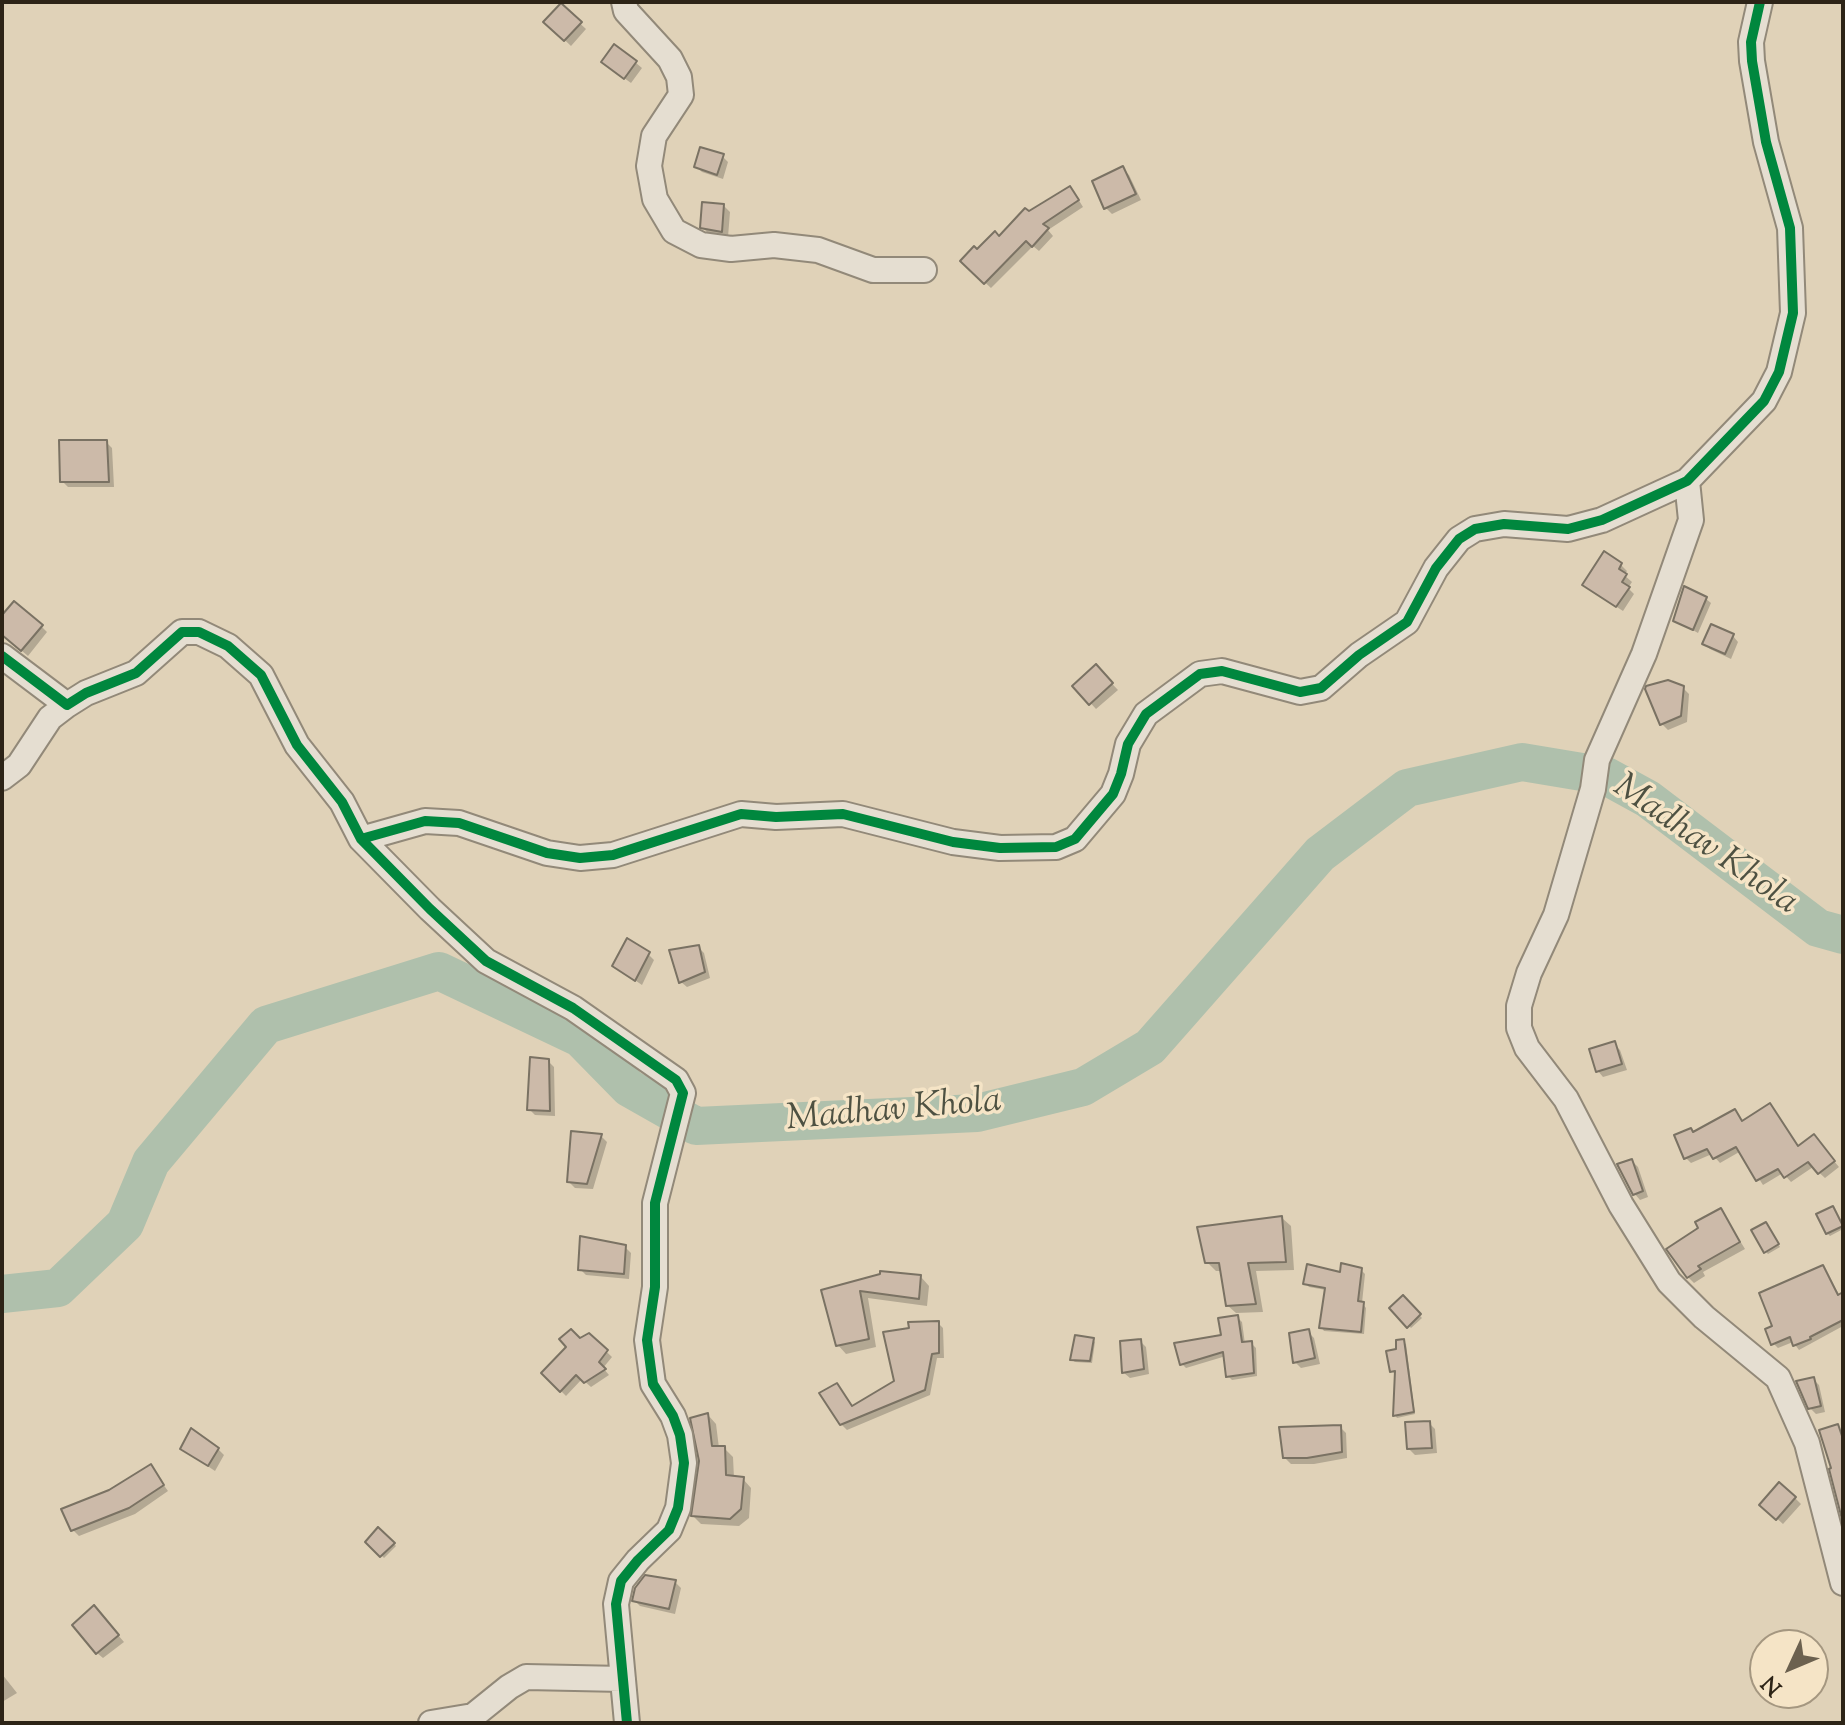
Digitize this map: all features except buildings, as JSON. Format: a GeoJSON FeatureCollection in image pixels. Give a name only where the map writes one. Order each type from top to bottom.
{"type":"FeatureCollection","features":[{"type":"Feature","properties":{"kind":"street"},"geometry":{"type":"LineString","coordinates":[[624,2],[626,11],[670,59],[679,77],[681,95],[654,136],[649,166],[655,199],[674,231],[701,245],[731,249],[774,245],[818,250],[873,270],[924,270]]}},
{"type":"Feature","properties":{"kind":"street"},"geometry":{"type":"LineString","coordinates":[[361,839],[425,821],[459,823],[547,853],[580,858],[613,855],[741,814],[776,817],[843,814],[953,842],[1000,848],[1056,847],[1075,839],[1113,794],[1128,744],[1146,714],[1200,674],[1222,671],[1300,692],[1321,688],[1359,655],[1407,622],[1436,568],[1459,539],[1475,529],[1504,524],[1568,529],[1602,520],[1687,481],[1764,401],[1779,372],[1793,313],[1790,228],[1766,142],[1752,61],[1751,42],[1760,2]]}},
{"type":"Feature","properties":{"kind":"street"},"geometry":{"type":"LineString","coordinates":[[1687,481],[1691,520],[1644,654],[1597,760],[1593,789],[1556,915],[1519,1006],[1519,1028],[1527,1048],[1566,1099],[1621,1205],[1669,1282],[1704,1317],[1778,1378],[1807,1443],[1843,1583]]}},
{"type":"Feature","properties":{"kind":"street"},"geometry":{"type":"LineString","coordinates":[[2,778],[19,765],[50,718],[67,705],[86,693],[136,673],[182,632],[199,632],[228,646],[261,675],[297,745],[342,802],[361,839],[486,961],[573,1008],[676,1080],[683,1093],[655,1203],[655,1287],[647,1340],[653,1384],[673,1416],[680,1435],[684,1463],[678,1508],[669,1530],[621,1581],[616,1604],[627,1723]]}},
{"type":"Feature","properties":{"kind":"street"},"geometry":{"type":"LineString","coordinates":[[2,656],[67,705]]}},
{"type":"Feature","properties":{"kind":"street"},"geometry":{"type":"LineString","coordinates":[[431,1723],[473,1716],[526,1677],[623,1679]]}},
{"type":"Feature","properties":{"kind":"waterway","name":"Madhav Khola"},"geometry":{"type":"LineString","coordinates":[[2,1294],[58,1288],[125,1224],[151,1162],[266,1025],[439,971],[580,1038],[629,1088],[696,1126],[977,1113],[1083,1087],[1150,1047],[1320,854],[1407,788],[1522,762],[1606,776],[1648,799],[1818,928],[1843,935]]}},
{"type":"Feature","properties":{"kind":"cycle path"},"geometry":{"type":"LineString","coordinates":[[361,839],[425,821],[459,823],[547,853],[580,858],[613,855],[741,814],[776,817],[843,814],[953,842],[1000,848],[1056,847],[1075,839],[1113,794],[1128,744],[1146,714],[1200,674],[1222,671],[1300,692],[1321,688],[1359,655],[1407,622],[1436,568],[1459,539],[1475,529],[1504,524],[1568,529],[1602,520],[1687,481],[1764,401],[1779,372],[1793,313],[1790,228],[1766,142],[1752,61],[1751,42],[1760,2]]}},
{"type":"Feature","properties":{"kind":"cycle path"},"geometry":{"type":"LineString","coordinates":[[2,656],[67,705],[86,693],[136,673],[182,632],[199,632],[228,646],[261,675],[297,745],[342,802],[361,839],[430,909],[486,961],[573,1008],[676,1080],[683,1093],[655,1203],[655,1287],[647,1340],[653,1384],[673,1416],[680,1435],[684,1463],[678,1508],[669,1530],[621,1581],[616,1604],[627,1723]]}}]}
